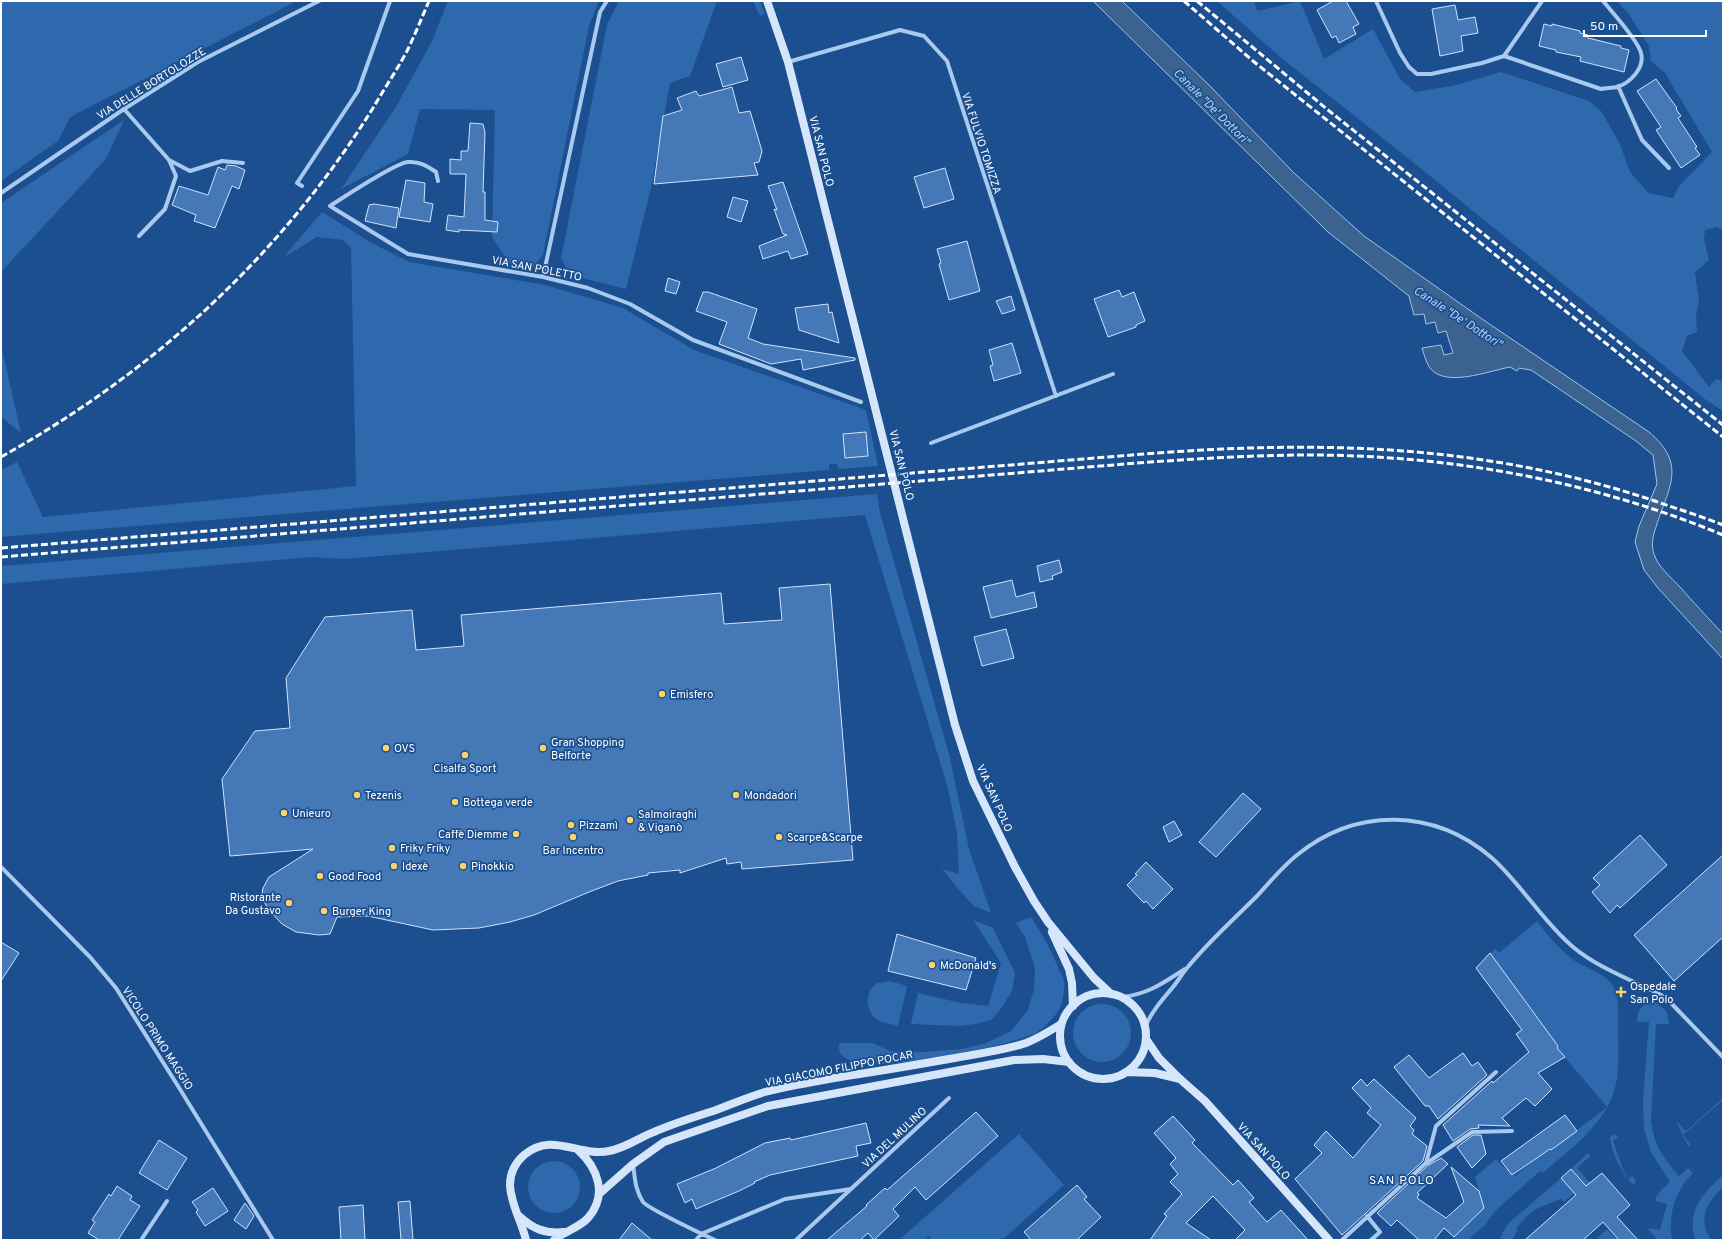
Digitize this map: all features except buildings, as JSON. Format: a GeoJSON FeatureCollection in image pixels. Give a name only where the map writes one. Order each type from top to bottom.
{"type":"FeatureCollection","features":[{"type":"Feature","properties":{"kind":"main road","name":"VIA SAN POLO"},"geometry":{"type":"LineString","coordinates":[[767,1],[788,62],[955,725],[977,788],[1015,867],[1048,922],[1069,969],[1072,983],[1072,1006]]}},
{"type":"Feature","properties":{"kind":"main road","name":"VIA SAN POLO"},"geometry":{"type":"LineString","coordinates":[[1048,922],[1094,978],[1111,994]]}},
{"type":"Feature","properties":{"kind":"main road","name":"VIA SAN POLO"},"geometry":{"type":"LineString","coordinates":[[1126,1072],[1136,1063],[1143,1052],[1146,1039],[1145,1027],[1141,1015],[1133,1005],[1122,997],[1111,994],[1090,995],[1081,999],[1072,1006],[1061,1024],[1060,1038],[1063,1051],[1069,1062],[1086,1075],[1096,1078],[1106,1078],[1126,1072],[1155,1073],[1180,1079]]}},
{"type":"Feature","properties":{"kind":"main road","name":"VIA GIACOMO FILIPPO POCAR"},"geometry":{"type":"LineString","coordinates":[[526,1240],[519,1216],[511,1199],[509,1188],[515,1167],[524,1156],[536,1148],[550,1144],[564,1145],[578,1150],[607,1152],[625,1148],[652,1132],[765,1092],[1003,1049],[1042,1036],[1061,1024]]}},
{"type":"Feature","properties":{"kind":"main road","name":"VIA SAN POLO"},"geometry":{"type":"LineString","coordinates":[[1146,1039],[1159,1058],[1205,1101],[1329,1240]]}},
{"type":"Feature","properties":{"kind":"main road"},"geometry":{"type":"LineString","coordinates":[[598,1194],[633,1164],[664,1142],[768,1106],[1014,1060],[1043,1059],[1069,1062]]}},
{"type":"Feature","properties":{"kind":"main road"},"geometry":{"type":"LineString","coordinates":[[554,1240],[588,1218],[595,1207],[598,1194],[598,1181],[595,1169],[588,1159],[578,1150]]}},
{"type":"Feature","properties":{"kind":"main road","name":"VIA GIACOMO FILIPPO POCAR"},"geometry":{"type":"LineString","coordinates":[[519,1216],[528,1225],[539,1230],[552,1233],[565,1232]]}},
{"type":"Feature","properties":{"kind":"street","name":"VIA DELLE BORTOLOZZE"},"geometry":{"type":"LineString","coordinates":[[1,193],[124,109],[198,62],[320,1]]}},
{"type":"Feature","properties":{"kind":"street"},"geometry":{"type":"LineString","coordinates":[[302,186],[297,183],[358,91],[390,1]]}},
{"type":"Feature","properties":{"kind":"street"},"geometry":{"type":"LineString","coordinates":[[543,277],[600,12],[607,1]]}},
{"type":"Feature","properties":{"kind":"street"},"geometry":{"type":"LineString","coordinates":[[1376,1],[1400,53],[1409,67],[1417,74],[1431,74],[1446,71],[1482,63],[1504,56],[1601,89],[1618,86],[1635,76],[1642,63],[1641,52],[1635,41],[1602,1]]}},
{"type":"Feature","properties":{"kind":"street"},"geometry":{"type":"LineString","coordinates":[[1504,56],[1542,1]]}},
{"type":"Feature","properties":{"kind":"street","name":"VIA FULVIO TOMIZZA"},"geometry":{"type":"LineString","coordinates":[[788,62],[900,30],[924,36],[947,61],[1056,396]]}},
{"type":"Feature","properties":{"kind":"street"},"geometry":{"type":"LineString","coordinates":[[1618,86],[1642,140],[1670,168]]}},
{"type":"Feature","properties":{"kind":"street"},"geometry":{"type":"LineString","coordinates":[[124,109],[169,160],[176,176],[165,209],[139,236]]}},
{"type":"Feature","properties":{"kind":"street"},"geometry":{"type":"LineString","coordinates":[[169,160],[190,171],[222,161],[243,164]]}},
{"type":"Feature","properties":{"kind":"street","name":"VIA SAN POLETTO"},"geometry":{"type":"LineString","coordinates":[[438,181],[436,172],[424,164],[407,162],[387,172],[330,206],[408,254],[543,277],[588,288],[630,304],[692,340],[861,402]]}},
{"type":"Feature","properties":{"kind":"street"},"geometry":{"type":"LineString","coordinates":[[931,443],[1113,374]]}},
{"type":"Feature","properties":{"kind":"street"},"geometry":{"type":"LineString","coordinates":[[1145,1027],[1149,1017],[1188,967],[1296,856],[1327,836],[1350,826],[1388,819],[1408,820],[1430,824],[1448,831],[1463,838],[1479,849],[1492,859],[1510,877],[1573,947],[1596,962],[1661,995],[1670,1002],[1723,1057]]}},
{"type":"Feature","properties":{"kind":"street","name":"VICOLO PRIMO MAGGIO"},"geometry":{"type":"LineString","coordinates":[[1,867],[90,957],[116,988],[273,1240]]}},
{"type":"Feature","properties":{"kind":"street"},"geometry":{"type":"LineString","coordinates":[[1122,997],[1136,996],[1149,992],[1188,967]]}},
{"type":"Feature","properties":{"kind":"street"},"geometry":{"type":"LineString","coordinates":[[1426,1163],[1436,1126],[1496,1072]]}},
{"type":"Feature","properties":{"kind":"street","name":"VIA DEL MULINO"},"geometry":{"type":"LineString","coordinates":[[796,1240],[948,1098]]}},
{"type":"Feature","properties":{"kind":"street"},"geometry":{"type":"LineString","coordinates":[[1342,1240],[1426,1163],[1472,1132],[1512,1131]]}},
{"type":"Feature","properties":{"kind":"street"},"geometry":{"type":"LineString","coordinates":[[633,1164],[637,1190],[644,1204],[715,1240]]}},
{"type":"Feature","properties":{"kind":"street"},"geometry":{"type":"LineString","coordinates":[[696,1240],[701,1234],[785,1199],[852,1189]]}},
{"type":"Feature","properties":{"kind":"street"},"geometry":{"type":"LineString","coordinates":[[141,1240],[167,1201]]}},
{"type":"Feature","properties":{"kind":"street"},"geometry":{"type":"LineString","coordinates":[[1367,1216],[1380,1232],[1371,1240]]}},
{"type":"Feature","properties":{"kind":"shaded area"},"geometry":{"type":"Polygon","coordinates":[[[1,1],[297,1],[70,117],[58,141],[1,181],[1,1]]]}},
{"type":"Feature","properties":{"kind":"shaded area"},"geometry":{"type":"Polygon","coordinates":[[[448,1],[599,1],[589,26],[543,255],[533,268],[511,266],[492,237],[495,110],[420,109],[408,154],[341,189],[396,107],[432,41],[448,1]]]}},
{"type":"Feature","properties":{"kind":"shaded area"},"geometry":{"type":"Polygon","coordinates":[[[619,1],[717,1],[690,76],[670,83],[651,188],[626,289],[570,275],[561,258],[607,25],[619,1]]]}},
{"type":"Feature","properties":{"kind":"shaded area"},"geometry":{"type":"Polygon","coordinates":[[[753,1],[760,1],[765,14],[760,16],[753,1]]]}},
{"type":"Feature","properties":{"kind":"shaded area"},"geometry":{"type":"Polygon","coordinates":[[[1217,1],[1254,1],[1257,11],[1300,1],[1324,59],[1373,29],[1400,79],[1415,92],[1456,85],[1501,72],[1589,101],[1601,111],[1620,144],[1630,172],[1648,193],[1673,198],[1679,186],[1712,152],[1665,73],[1651,61],[1649,46],[1628,13],[1617,1],[1723,1],[1723,230],[1717,227],[1705,230],[1704,239],[1709,260],[1695,272],[1699,301],[1696,316],[1697,332],[1687,336],[1682,351],[1709,387],[1716,379],[1723,381],[1723,411],[1706,400],[1409,159],[1279,56],[1217,1]]]}},
{"type":"Feature","properties":{"kind":"shaded area"},"geometry":{"type":"Polygon","coordinates":[[[124,120],[106,159],[1,272],[1,203],[124,120]]]}},
{"type":"Feature","properties":{"kind":"shaded area"},"geometry":{"type":"Polygon","coordinates":[[[322,212],[370,242],[409,262],[545,285],[623,308],[694,350],[866,410],[878,466],[838,469],[837,464],[829,464],[829,470],[1,537],[1,470],[17,462],[43,517],[356,486],[351,248],[343,240],[317,237],[283,258],[322,212]]]}},
{"type":"Feature","properties":{"kind":"shaded area"},"geometry":{"type":"Polygon","coordinates":[[[1,348],[2,349],[21,433],[1,417],[1,348]]]}},
{"type":"Feature","properties":{"kind":"shaded area"},"geometry":{"type":"Polygon","coordinates":[[[877,494],[880,513],[949,754],[969,849],[991,913],[974,906],[942,869],[959,874],[957,833],[947,785],[865,515],[344,559],[312,557],[1,584],[1,566],[877,494]]]}},
{"type":"Feature","properties":{"kind":"shaded area"},"geometry":{"type":"Polygon","coordinates":[[[1031,917],[1050,949],[1064,980],[1061,1007],[1051,1020],[1038,1032],[1018,1040],[995,1046],[937,1058],[908,1062],[881,1064],[859,1062],[844,1057],[840,1053],[839,1043],[873,1043],[890,1051],[924,1052],[963,1049],[986,1043],[1011,1031],[1028,1010],[1034,989],[1035,968],[1025,937],[1016,923],[1031,917]]]}},
{"type":"Feature","properties":{"kind":"shaded area"},"geometry":{"type":"Polygon","coordinates":[[[973,920],[993,928],[1015,973],[1012,991],[1000,1010],[991,1020],[959,1026],[911,1024],[918,993],[961,1003],[988,1006],[1001,963],[973,920]]]}},
{"type":"Feature","properties":{"kind":"shaded area"},"geometry":{"type":"Polygon","coordinates":[[[1537,921],[1564,952],[1575,961],[1605,978],[1613,986],[1617,997],[1618,1009],[1618,1060],[1617,1079],[1613,1094],[1607,1108],[1598,1121],[1578,1143],[1543,1173],[1540,1171],[1495,1211],[1485,1225],[1468,1240],[1451,1240],[1484,1208],[1475,1177],[1496,1159],[1514,1177],[1540,1155],[1551,1150],[1607,1107],[1557,1048],[1558,1046],[1490,953],[1496,949],[1499,953],[1537,921]]]}},
{"type":"Feature","properties":{"kind":"shaded area"},"geometry":{"type":"Polygon","coordinates":[[[890,981],[907,986],[898,1026],[875,1018],[869,1010],[868,1005],[869,994],[874,986],[878,983],[890,981]]]}},
{"type":"Feature","properties":{"kind":"shaded area"},"geometry":{"type":"Polygon","coordinates":[[[1657,1003],[1667,1012],[1669,1024],[1656,1024],[1651,1120],[1652,1129],[1660,1151],[1679,1176],[1688,1168],[1693,1173],[1681,1188],[1674,1204],[1671,1222],[1672,1240],[1655,1240],[1656,1238],[1648,1229],[1660,1230],[1667,1204],[1655,1201],[1662,1189],[1670,1182],[1651,1152],[1644,1129],[1643,1101],[1649,1022],[1637,1022],[1637,1017],[1642,1007],[1648,1004],[1657,1003]]]}},
{"type":"Feature","properties":{"kind":"shaded area"},"geometry":{"type":"Polygon","coordinates":[[[1102,1004],[1113,1006],[1123,1012],[1129,1022],[1131,1033],[1129,1044],[1123,1054],[1113,1060],[1102,1062],[1091,1060],[1081,1054],[1075,1044],[1073,1033],[1075,1022],[1081,1012],[1091,1006],[1102,1004]]]}},
{"type":"Feature","properties":{"kind":"shaded area"},"geometry":{"type":"Polygon","coordinates":[[[1723,1098],[1723,1100],[1683,1135],[1691,1145],[1688,1146],[1677,1122],[1686,1131],[1723,1098]]]}},
{"type":"Feature","properties":{"kind":"shaded area"},"geometry":{"type":"Polygon","coordinates":[[[1019,1134],[1064,1185],[1002,1240],[932,1240],[929,1236],[924,1240],[899,1240],[1019,1134]]]}},
{"type":"Feature","properties":{"kind":"shaded area"},"geometry":{"type":"Polygon","coordinates":[[[1613,1134],[1618,1138],[1613,1140],[1622,1167],[1628,1179],[1633,1176],[1635,1184],[1631,1183],[1627,1178],[1617,1161],[1612,1149],[1610,1137],[1613,1134]]]}},
{"type":"Feature","properties":{"kind":"shaded area"},"geometry":{"type":"Polygon","coordinates":[[[1588,1153],[1590,1156],[1577,1168],[1590,1183],[1586,1186],[1571,1169],[1588,1153]]]}},
{"type":"Feature","properties":{"kind":"shaded area"},"geometry":{"type":"Polygon","coordinates":[[[549,1161],[559,1161],[573,1168],[580,1182],[580,1192],[573,1206],[559,1213],[549,1213],[539,1209],[532,1202],[528,1192],[528,1182],[532,1172],[539,1165],[549,1161]]]}},
{"type":"Feature","properties":{"kind":"shaded area"},"geometry":{"type":"Polygon","coordinates":[[[1723,1175],[1723,1187],[1708,1205],[1704,1218],[1707,1232],[1711,1240],[1695,1240],[1693,1220],[1698,1203],[1723,1175]]]}},
{"type":"Feature","properties":{"kind":"shaded area"},"geometry":{"type":"Polygon","coordinates":[[[1561,1178],[1574,1193],[1564,1202],[1561,1199],[1531,1213],[1516,1229],[1518,1230],[1512,1240],[1500,1240],[1509,1223],[1561,1178]]]}},
{"type":"Feature","properties":{"kind":"shaded area"},"geometry":{"type":"Polygon","coordinates":[[[1607,1229],[1617,1240],[1598,1240],[1597,1238],[1607,1229]]]}},
{"type":"Feature","properties":{"kind":"water","name":"Canale \"De' Dottori\""},"geometry":{"type":"Polygon","coordinates":[[[1093,1],[1122,1],[1209,85],[1293,172],[1364,236],[1485,321],[1649,432],[1661,444],[1668,455],[1672,466],[1672,477],[1654,533],[1653,551],[1658,563],[1665,572],[1723,634],[1723,659],[1658,588],[1644,570],[1635,542],[1639,526],[1657,484],[1653,455],[1636,441],[1531,370],[1519,368],[1517,371],[1510,367],[1456,378],[1437,374],[1430,368],[1422,348],[1441,345],[1444,355],[1453,353],[1446,331],[1438,333],[1435,322],[1426,324],[1424,314],[1414,315],[1409,296],[1328,232],[1093,1]]]}},
{"type":"Feature","properties":{"kind":"railway"},"geometry":{"type":"LineString","coordinates":[[1,457],[57,424],[110,388],[161,349],[209,306],[255,261],[297,213],[337,162],[373,108],[399,65],[416,32],[429,1]]}},
{"type":"Feature","properties":{"kind":"railway"},"geometry":{"type":"LineString","coordinates":[[1184,1],[1253,61],[1723,437]]}},
{"type":"Feature","properties":{"kind":"railway"},"geometry":{"type":"LineString","coordinates":[[1197,1],[1328,110],[1723,425]]}},
{"type":"Feature","properties":{"kind":"railway"},"geometry":{"type":"LineString","coordinates":[[1,548],[1144,454],[1275,447],[1402,451],[1465,457],[1528,468],[1591,482],[1655,501],[1723,525]]}},
{"type":"Feature","properties":{"kind":"railway"},"geometry":{"type":"LineString","coordinates":[[1,557],[1137,463],[1288,455],[1362,456],[1415,460],[1468,466],[1520,475],[1572,486],[1623,500],[1674,516],[1723,535]]}},
{"type":"Feature","properties":{"kind":"place","name":"Emisfero"},"geometry":{"type":"Point","coordinates":[662,694]}},
{"type":"Feature","properties":{"kind":"place","name":"OVS"},"geometry":{"type":"Point","coordinates":[386,748]}},
{"type":"Feature","properties":{"kind":"place","name":"Gran Shopping Belforte"},"geometry":{"type":"Point","coordinates":[543,748]}},
{"type":"Feature","properties":{"kind":"place","name":"Cisalfa Sport"},"geometry":{"type":"Point","coordinates":[465,755]}},
{"type":"Feature","properties":{"kind":"place","name":"Tezenis"},"geometry":{"type":"Point","coordinates":[357,795]}},
{"type":"Feature","properties":{"kind":"place","name":"Mondadori"},"geometry":{"type":"Point","coordinates":[736,795]}},
{"type":"Feature","properties":{"kind":"place","name":"Bottega verde"},"geometry":{"type":"Point","coordinates":[455,802]}},
{"type":"Feature","properties":{"kind":"place","name":"Unieuro"},"geometry":{"type":"Point","coordinates":[284,813]}},
{"type":"Feature","properties":{"kind":"place","name":"Salmoiraghi & Viganò"},"geometry":{"type":"Point","coordinates":[630,820]}},
{"type":"Feature","properties":{"kind":"place","name":"Pizzamì"},"geometry":{"type":"Point","coordinates":[571,825]}},
{"type":"Feature","properties":{"kind":"place","name":"Caffè Diemme"},"geometry":{"type":"Point","coordinates":[516,834]}},
{"type":"Feature","properties":{"kind":"place","name":"Bar Incentro"},"geometry":{"type":"Point","coordinates":[573,837]}},
{"type":"Feature","properties":{"kind":"place","name":"Scarpe&Scarpe"},"geometry":{"type":"Point","coordinates":[779,837]}},
{"type":"Feature","properties":{"kind":"place","name":"Friky Friky"},"geometry":{"type":"Point","coordinates":[392,848]}},
{"type":"Feature","properties":{"kind":"place","name":"Idexè"},"geometry":{"type":"Point","coordinates":[394,866]}},
{"type":"Feature","properties":{"kind":"place","name":"Pinokkio"},"geometry":{"type":"Point","coordinates":[463,866]}},
{"type":"Feature","properties":{"kind":"place","name":"Good Food"},"geometry":{"type":"Point","coordinates":[320,876]}},
{"type":"Feature","properties":{"kind":"place","name":"Ristorante Da Gustavo"},"geometry":{"type":"Point","coordinates":[289,903]}},
{"type":"Feature","properties":{"kind":"place","name":"Burger King"},"geometry":{"type":"Point","coordinates":[324,911]}},
{"type":"Feature","properties":{"kind":"place","name":"McDonald's"},"geometry":{"type":"Point","coordinates":[932,965]}},
{"type":"Feature","properties":{"kind":"place","name":"Ospedale San Polo"},"geometry":{"type":"Point","coordinates":[1621,992]}},
{"type":"Feature","properties":{"kind":"district","name":"SAN POLO"},"geometry":{"type":"Point","coordinates":[1402,1180]}}]}
